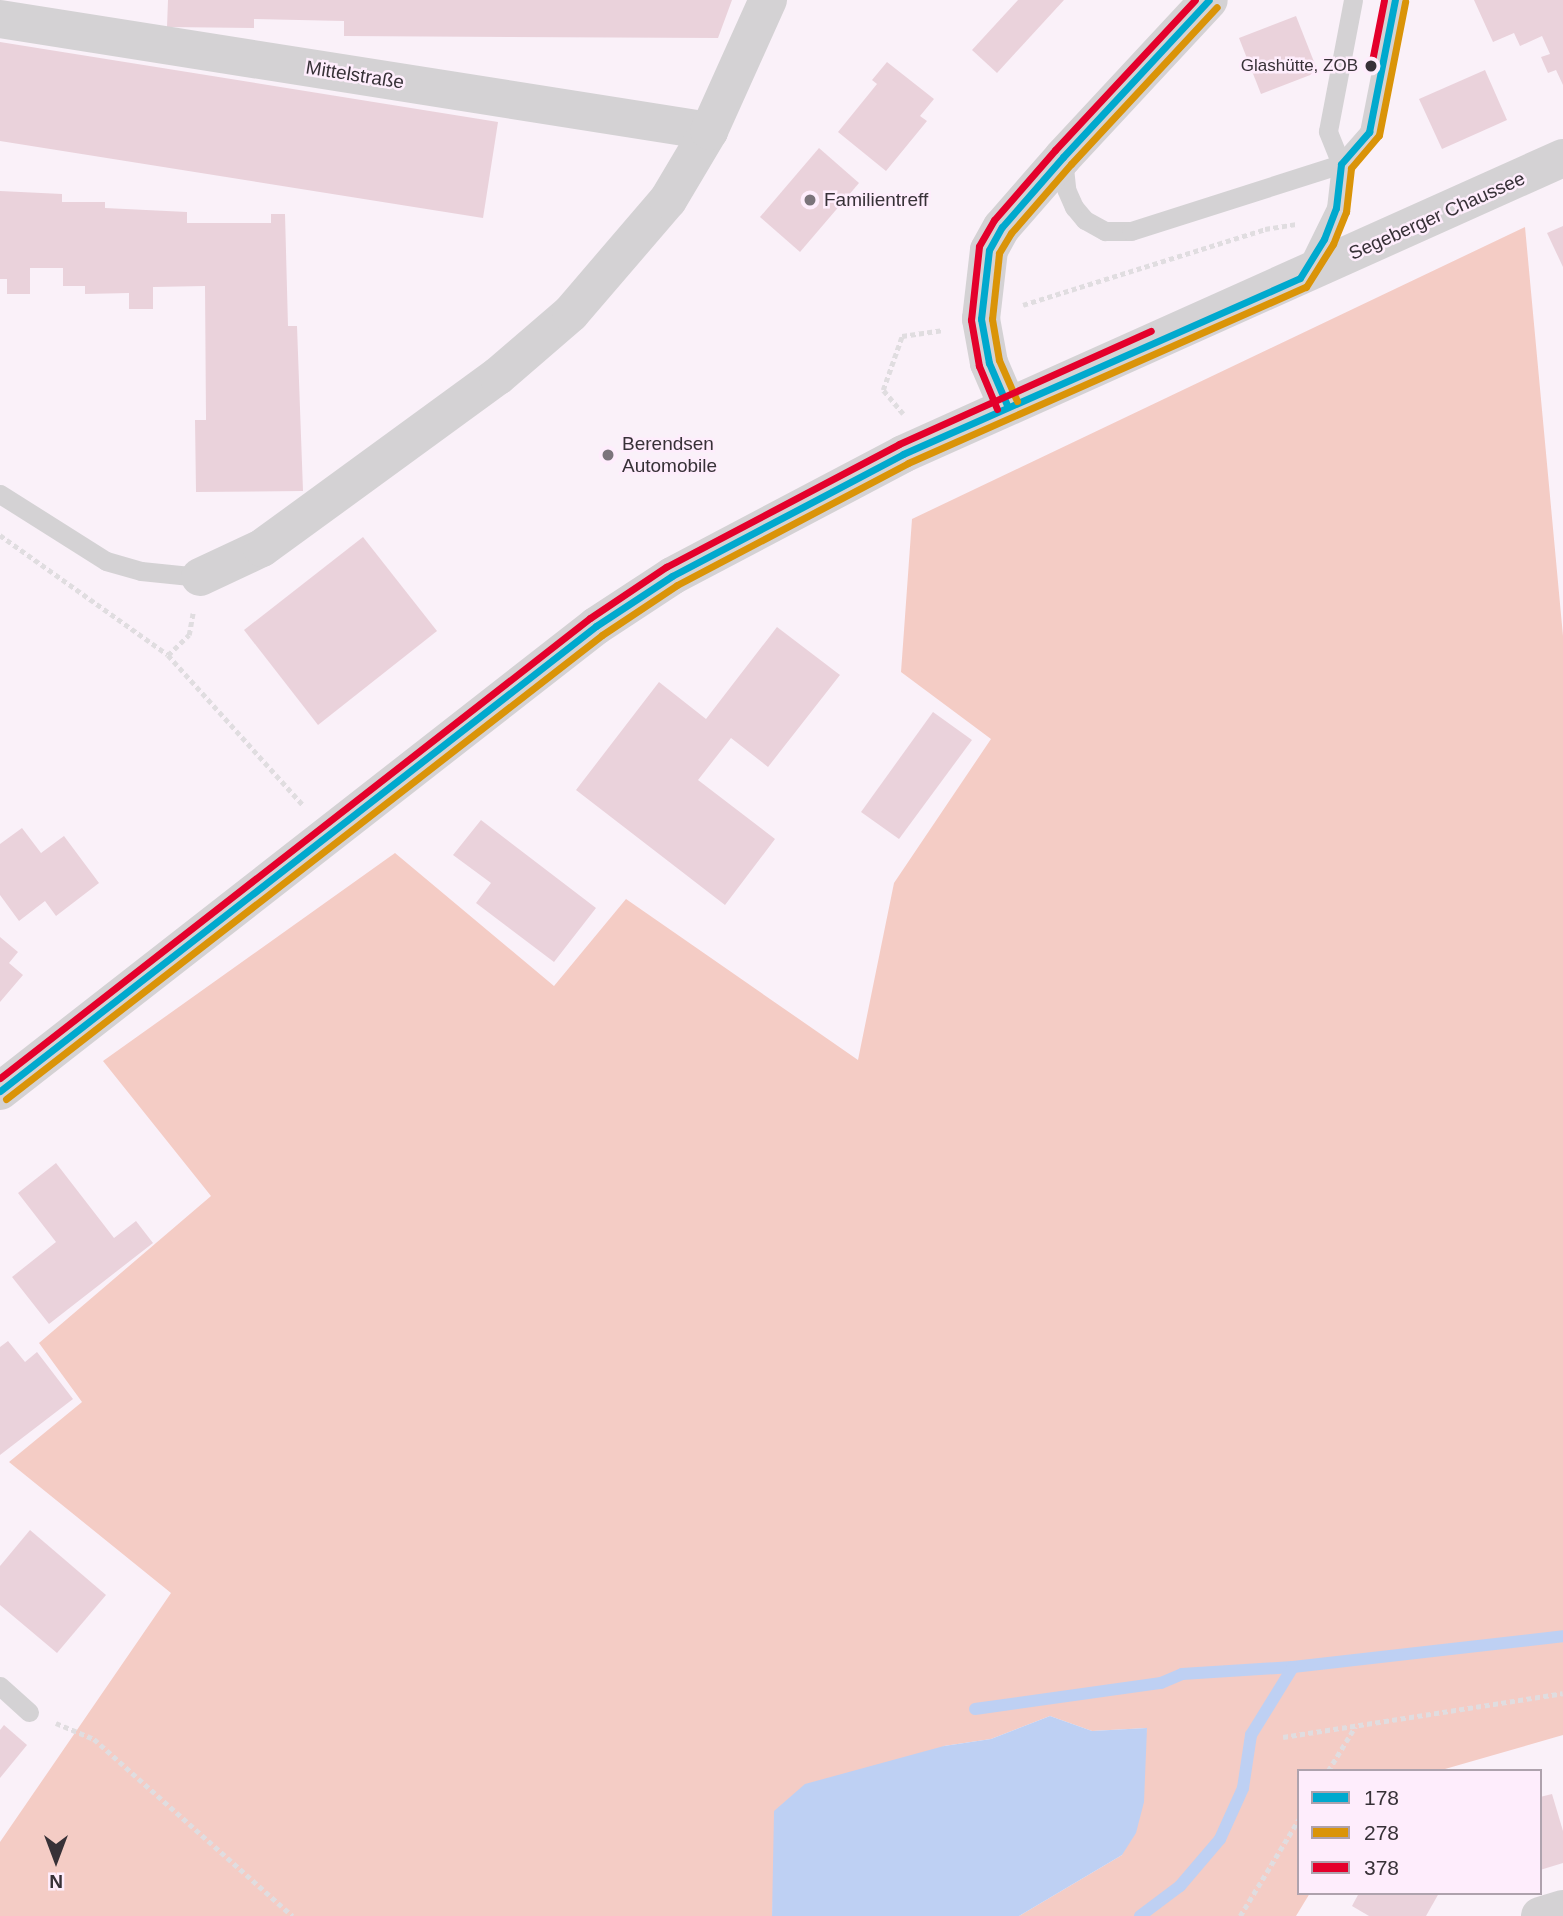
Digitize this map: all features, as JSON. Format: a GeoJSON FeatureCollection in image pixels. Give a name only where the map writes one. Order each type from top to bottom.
{"type":"FeatureCollection","features":[{"type":"Feature","properties":{"kind":"street"},"geometry":{"type":"LineString","coordinates":[[200,577],[262,548],[498,376],[571,313],[668,200],[709,131],[768,0]]}},
{"type":"Feature","properties":{"kind":"street"},"geometry":{"type":"LineString","coordinates":[[1007,405],[989,363],[981,319],[989,250],[1002,227],[1063,157],[1209,0]]}},
{"type":"Feature","properties":{"kind":"street","name":"Mittelstraße"},"geometry":{"type":"LineString","coordinates":[[0,19],[709,131]]}},
{"type":"Feature","properties":{"kind":"street","name":"Segeberger Chaussee"},"geometry":{"type":"LineString","coordinates":[[0,1091],[596,626],[672,576],[755,528],[1007,405],[1300,278],[1563,158]]}},
{"type":"Feature","properties":{"kind":"street"},"geometry":{"type":"LineString","coordinates":[[1540,1916],[1563,1909]]}},
{"type":"Feature","properties":{"kind":"lane"},"geometry":{"type":"LineString","coordinates":[[1300,278],[1324,239],[1336,208],[1341,164],[1328,131],[1353,0]]}},
{"type":"Feature","properties":{"kind":"lane"},"geometry":{"type":"LineString","coordinates":[[1063,157],[1066,189],[1074,207],[1085,220],[1105,231],[1131,231],[1341,164],[1369,132],[1395,0]]}},
{"type":"Feature","properties":{"kind":"lane"},"geometry":{"type":"LineString","coordinates":[[0,494],[106,561],[141,571],[200,577]]}},
{"type":"Feature","properties":{"kind":"lane"},"geometry":{"type":"LineString","coordinates":[[0,1686],[29,1712]]}},
{"type":"Feature","properties":{"kind":"path"},"geometry":{"type":"LineString","coordinates":[[1024,305],[1265,229],[1297,223]]}},
{"type":"Feature","properties":{"kind":"path"},"geometry":{"type":"LineString","coordinates":[[901,409],[883,390],[902,336],[936,332]]}},
{"type":"Feature","properties":{"kind":"path"},"geometry":{"type":"LineString","coordinates":[[0,535],[168,655],[330,835]]}},
{"type":"Feature","properties":{"kind":"path"},"geometry":{"type":"LineString","coordinates":[[168,655],[189,635],[200,577]]}},
{"type":"Feature","properties":{"kind":"path"},"geometry":{"type":"LineString","coordinates":[[1283,1737],[1563,1693]]}},
{"type":"Feature","properties":{"kind":"path"},"geometry":{"type":"LineString","coordinates":[[29,1712],[93,1739],[293,1916]]}},
{"type":"Feature","properties":{"kind":"path"},"geometry":{"type":"LineString","coordinates":[[1329,1769],[1355,1726]]}},
{"type":"Feature","properties":{"kind":"path"},"geometry":{"type":"LineString","coordinates":[[1240,1916],[1297,1822]]}},
{"type":"Feature","properties":{"kind":"shaded area"},"geometry":{"type":"Polygon","coordinates":[[[1525,227],[1563,636],[1563,1735],[1445,1769],[1297,1769],[1297,1895],[1309,1895],[1296,1916],[1019,1916],[1122,1855],[1147,1728],[1092,1731],[1050,1716],[991,1739],[944,1746],[775,1865],[772,1916],[0,1916],[0,1842],[171,1593],[9,1462],[82,1402],[39,1343],[211,1196],[103,1061],[395,853],[554,986],[626,899],[858,1060],[894,883],[991,739],[901,672],[912,519],[1525,227]]]}},
{"type":"Feature","properties":{"kind":"water"},"geometry":{"type":"Polygon","coordinates":[[[1050,1716],[1092,1731],[1147,1728],[1144,1802],[1136,1833],[1122,1855],[1019,1916],[772,1916],[774,1811],[805,1784],[944,1746],[991,1739],[1050,1716]]]}},
{"type":"Feature","properties":{"kind":"building"},"geometry":{"type":"Polygon","coordinates":[[[168,0],[732,0],[718,38],[344,36],[344,21],[254,19],[254,28],[167,27],[168,0]]]}},
{"type":"Feature","properties":{"kind":"building"},"geometry":{"type":"Polygon","coordinates":[[[1018,0],[1064,0],[997,73],[972,50],[1018,0]]]}},
{"type":"Feature","properties":{"kind":"building"},"geometry":{"type":"Polygon","coordinates":[[[1474,0],[1563,0],[1563,85],[1556,70],[1548,73],[1541,57],[1550,54],[1542,36],[1520,46],[1514,33],[1493,42],[1474,0]]]}},
{"type":"Feature","properties":{"kind":"building"},"geometry":{"type":"Polygon","coordinates":[[[1296,16],[1318,72],[1261,94],[1239,38],[1296,16]]]}},
{"type":"Feature","properties":{"kind":"building"},"geometry":{"type":"Polygon","coordinates":[[[0,42],[498,122],[483,218],[0,141],[0,42]]]}},
{"type":"Feature","properties":{"kind":"building"},"geometry":{"type":"Polygon","coordinates":[[[887,62],[934,99],[920,116],[927,121],[886,171],[838,132],[877,84],[872,80],[887,62]]]}},
{"type":"Feature","properties":{"kind":"building"},"geometry":{"type":"Polygon","coordinates":[[[1485,70],[1507,120],[1442,149],[1419,99],[1485,70]]]}},
{"type":"Feature","properties":{"kind":"building","name":"Familientreff"},"geometry":{"type":"Polygon","coordinates":[[[819,148],[859,183],[800,252],[760,217],[819,148]]]}},
{"type":"Feature","properties":{"kind":"building"},"geometry":{"type":"Polygon","coordinates":[[[0,191],[62,194],[62,202],[105,202],[105,208],[187,212],[187,223],[271,223],[271,214],[285,214],[288,326],[297,326],[303,491],[196,492],[195,420],[206,420],[205,286],[153,287],[153,309],[129,309],[129,293],[85,294],[85,286],[63,286],[63,268],[30,268],[30,294],[7,294],[7,279],[0,279],[0,191]]]}},
{"type":"Feature","properties":{"kind":"building"},"geometry":{"type":"Polygon","coordinates":[[[1563,226],[1563,267],[1547,233],[1563,226]]]}},
{"type":"Feature","properties":{"kind":"building"},"geometry":{"type":"Polygon","coordinates":[[[363,537],[437,631],[318,725],[244,630],[363,537]]]}},
{"type":"Feature","properties":{"kind":"building"},"geometry":{"type":"Polygon","coordinates":[[[777,627],[840,675],[768,767],[731,738],[698,780],[775,839],[725,905],[576,790],[659,682],[706,719],[777,627]]]}},
{"type":"Feature","properties":{"kind":"building"},"geometry":{"type":"Polygon","coordinates":[[[933,712],[972,740],[899,839],[861,812],[933,712]]]}},
{"type":"Feature","properties":{"kind":"building"},"geometry":{"type":"Polygon","coordinates":[[[481,820],[596,908],[554,962],[476,903],[491,883],[453,855],[481,820]]]}},
{"type":"Feature","properties":{"kind":"building"},"geometry":{"type":"Polygon","coordinates":[[[22,828],[41,853],[64,836],[99,883],[56,916],[45,901],[19,921],[0,895],[0,844],[22,828]]]}},
{"type":"Feature","properties":{"kind":"building"},"geometry":{"type":"Polygon","coordinates":[[[0,937],[18,952],[9,963],[23,975],[0,1002],[0,937]]]}},
{"type":"Feature","properties":{"kind":"building"},"geometry":{"type":"Polygon","coordinates":[[[56,1163],[114,1238],[136,1221],[153,1243],[49,1324],[12,1277],[56,1242],[18,1193],[56,1163]]]}},
{"type":"Feature","properties":{"kind":"building"},"geometry":{"type":"Polygon","coordinates":[[[8,1341],[25,1362],[37,1352],[73,1399],[0,1455],[0,1347],[8,1341]]]}},
{"type":"Feature","properties":{"kind":"building"},"geometry":{"type":"Polygon","coordinates":[[[30,1530],[106,1595],[57,1653],[0,1605],[0,1566],[30,1530]]]}},
{"type":"Feature","properties":{"kind":"building"},"geometry":{"type":"Polygon","coordinates":[[[4,1725],[27,1745],[0,1778],[0,1730],[4,1725]]]}},
{"type":"Feature","properties":{"kind":"building"},"geometry":{"type":"Polygon","coordinates":[[[1552,1794],[1563,1831],[1563,1863],[1542,1869],[1542,1796],[1552,1794]]]}},
{"type":"Feature","properties":{"kind":"building"},"geometry":{"type":"Polygon","coordinates":[[[1358,1895],[1438,1895],[1426,1916],[1369,1916],[1352,1906],[1358,1895]]]}},
{"type":"Feature","properties":{"kind":"waterway"},"geometry":{"type":"LineString","coordinates":[[975,1709],[1161,1683],[1182,1674],[1293,1667],[1563,1636]]}},
{"type":"Feature","properties":{"kind":"waterway"},"geometry":{"type":"LineString","coordinates":[[1140,1916],[1180,1886],[1220,1839],[1243,1788],[1251,1735],[1293,1667]]}},
{"type":"Feature","properties":{"kind":"transit line","name":"378"},"geometry":{"type":"LineString","coordinates":[[997,409],[979,366],[971,320],[979,246],[994,220],[1055,150],[1195,0]]}},
{"type":"Feature","properties":{"kind":"transit line","name":"178"},"geometry":{"type":"LineString","coordinates":[[1007,405],[989,363],[981,319],[989,250],[1002,227],[1063,157],[1209,0]]}},
{"type":"Feature","properties":{"kind":"transit line","name":"378"},"geometry":{"type":"LineString","coordinates":[[1370,71],[1384,0]]}},
{"type":"Feature","properties":{"kind":"transit line","name":"178"},"geometry":{"type":"LineString","coordinates":[[0,1091],[596,626],[672,576],[903,454],[1300,278],[1324,239],[1336,208],[1341,164],[1369,132],[1395,0]]}},
{"type":"Feature","properties":{"kind":"transit line","name":"278"},"geometry":{"type":"LineString","coordinates":[[6,1099],[602,635],[677,585],[908,463],[1306,287],[1333,244],[1346,212],[1351,168],[1379,135],[1405,2]]}},
{"type":"Feature","properties":{"kind":"transit line","name":"278"},"geometry":{"type":"LineString","coordinates":[[1017,401],[999,360],[992,319],[999,253],[1011,233],[1071,164],[1217,7]]}},
{"type":"Feature","properties":{"kind":"transit line","name":"378"},"geometry":{"type":"LineString","coordinates":[[0,1078],[590,618],[666,567],[899,444],[1151,331]]}},
{"type":"Feature","properties":{"kind":"place","name":"Glashütte, ZOB"},"geometry":{"type":"Point","coordinates":[1371,66]}},
{"type":"Feature","properties":{"kind":"place","name":"Familientreff"},"geometry":{"type":"Point","coordinates":[810,200]}},
{"type":"Feature","properties":{"kind":"place","name":"Berendsen Automobile"},"geometry":{"type":"Point","coordinates":[608,455]}}]}
